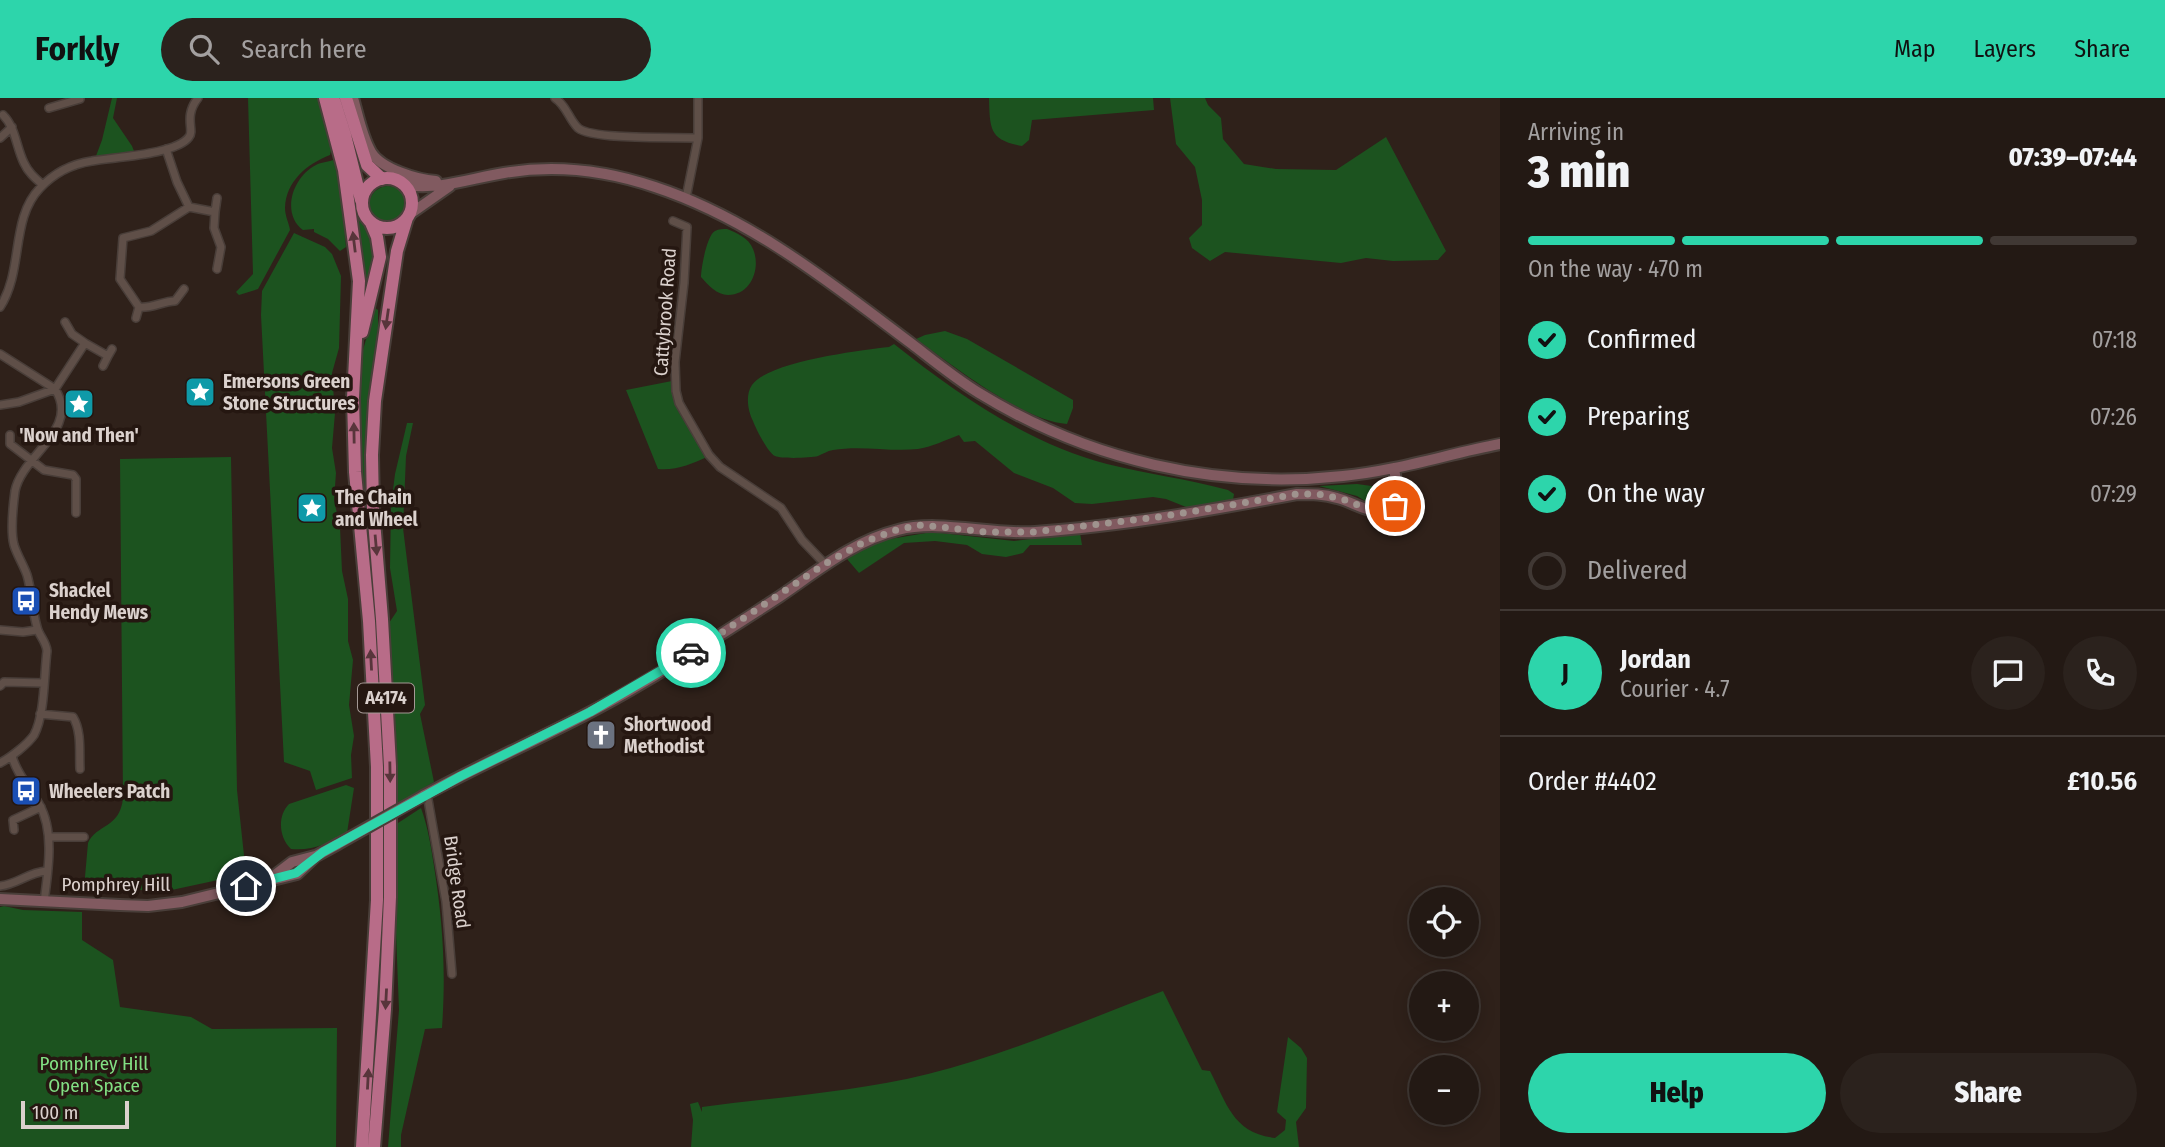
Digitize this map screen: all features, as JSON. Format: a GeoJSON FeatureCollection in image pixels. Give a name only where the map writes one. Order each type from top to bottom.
{"type":"FeatureCollection","features":[{"type":"Feature","properties":{"kind":"highway"},"geometry":{"type":"LineString","coordinates":[[325,98],[344,170],[359,281],[355,359]]}},
{"type":"Feature","properties":{"kind":"highway"},"geometry":{"type":"LineString","coordinates":[[333,98],[362,200],[363,213],[371,223],[387,229],[398,226],[409,216],[412,198],[404,185],[394,179],[382,179],[366,189],[362,200]]}},
{"type":"Feature","properties":{"kind":"highway"},"geometry":{"type":"LineString","coordinates":[[346,98],[367,165],[382,179]]}},
{"type":"Feature","properties":{"kind":"highway","name":"A4174"},"geometry":{"type":"LineString","coordinates":[[374,1147],[386,1009],[390,897],[390,766],[373,509],[372,455],[375,401],[397,251],[409,216]]}},
{"type":"Feature","properties":{"kind":"highway","name":"A4174"},"geometry":{"type":"LineString","coordinates":[[362,1147],[377,900],[377,767],[369,621],[355,472],[355,359],[380,257],[377,237],[371,223]]}},
{"type":"Feature","properties":{"kind":"main road"},"geometry":{"type":"LineString","coordinates":[[353,98],[369,150],[383,164],[427,181],[481,178]]}},
{"type":"Feature","properties":{"kind":"main road"},"geometry":{"type":"LineString","coordinates":[[404,185],[450,186],[522,170],[570,168],[625,177],[686,198],[772,243],[819,274],[977,392],[1028,420],[1097,450],[1157,467],[1226,477],[1289,480],[1344,476],[1394,468],[1500,444]]}},
{"type":"Feature","properties":{"kind":"main road"},"geometry":{"type":"LineString","coordinates":[[409,216],[450,186]]}},
{"type":"Feature","properties":{"kind":"main road","name":"Pomphrey Hill"},"geometry":{"type":"LineString","coordinates":[[0,899],[148,906],[182,902],[271,878],[292,862],[316,856],[425,795],[556,730],[642,683],[740,623],[825,564],[864,542],[896,530],[921,525],[986,532],[1034,532],[1159,517],[1297,494],[1318,494],[1342,499],[1380,513],[1395,506],[1399,500],[1394,468]]}},
{"type":"Feature","properties":{"kind":"street"},"geometry":{"type":"LineString","coordinates":[[0,307],[20,243],[27,205],[43,185],[57,173],[74,166],[166,149],[188,139],[191,133],[189,113],[198,98]]}},
{"type":"Feature","properties":{"kind":"street"},"geometry":{"type":"LineString","coordinates":[[555,98],[563,104],[578,128],[594,135],[698,138]]}},
{"type":"Feature","properties":{"kind":"street"},"geometry":{"type":"LineString","coordinates":[[686,198],[698,138],[698,98]]}},
{"type":"Feature","properties":{"kind":"street"},"geometry":{"type":"LineString","coordinates":[[49,108],[64,101],[80,99]]}},
{"type":"Feature","properties":{"kind":"street"},"geometry":{"type":"LineString","coordinates":[[3,115],[12,127],[23,162],[43,185]]}},
{"type":"Feature","properties":{"kind":"street"},"geometry":{"type":"LineString","coordinates":[[0,138],[12,127]]}},
{"type":"Feature","properties":{"kind":"street"},"geometry":{"type":"LineString","coordinates":[[166,149],[189,207]]}},
{"type":"Feature","properties":{"kind":"street"},"geometry":{"type":"LineString","coordinates":[[217,198],[214,228],[221,247],[217,269]]}},
{"type":"Feature","properties":{"kind":"street"},"geometry":{"type":"LineString","coordinates":[[112,237],[122,238],[151,231],[189,207],[215,212]]}},
{"type":"Feature","properties":{"kind":"street","name":"Cattybrook Road"},"geometry":{"type":"LineString","coordinates":[[673,221],[687,227],[675,362],[679,403],[709,456],[728,473],[781,508],[802,540],[825,564]]}},
{"type":"Feature","properties":{"kind":"street"},"geometry":{"type":"LineString","coordinates":[[122,238],[120,279],[139,307],[145,308],[163,301],[177,304],[184,289]]}},
{"type":"Feature","properties":{"kind":"street"},"geometry":{"type":"LineString","coordinates":[[136,318],[139,307]]}},
{"type":"Feature","properties":{"kind":"street"},"geometry":{"type":"LineString","coordinates":[[65,322],[72,334],[85,344],[110,353],[103,366]]}},
{"type":"Feature","properties":{"kind":"street"},"geometry":{"type":"LineString","coordinates":[[0,405],[19,402],[55,389],[85,344]]}},
{"type":"Feature","properties":{"kind":"street"},"geometry":{"type":"LineString","coordinates":[[0,354],[55,389],[63,405],[62,417],[18,482],[13,539],[26,574],[37,630],[46,643],[44,683],[40,714],[33,736],[12,756],[0,763]]}},
{"type":"Feature","properties":{"kind":"street"},"geometry":{"type":"LineString","coordinates":[[10,435],[10,444],[44,470],[73,475],[76,479],[76,513]]}},
{"type":"Feature","properties":{"kind":"street"},"geometry":{"type":"LineString","coordinates":[[0,630],[37,630]]}},
{"type":"Feature","properties":{"kind":"street"},"geometry":{"type":"LineString","coordinates":[[0,674],[2,684],[44,683]]}},
{"type":"Feature","properties":{"kind":"street"},"geometry":{"type":"LineString","coordinates":[[40,714],[74,717],[79,729],[80,769]]}},
{"type":"Feature","properties":{"kind":"street"},"geometry":{"type":"LineString","coordinates":[[12,756],[41,807],[49,837],[44,902]]}},
{"type":"Feature","properties":{"kind":"street","name":"Bridge Road"},"geometry":{"type":"LineString","coordinates":[[425,795],[446,902],[452,974]]}},
{"type":"Feature","properties":{"kind":"street"},"geometry":{"type":"LineString","coordinates":[[14,830],[10,817],[41,807]]}},
{"type":"Feature","properties":{"kind":"street"},"geometry":{"type":"LineString","coordinates":[[49,837],[84,837]]}},
{"type":"Feature","properties":{"kind":"street"},"geometry":{"type":"LineString","coordinates":[[0,886],[15,883],[29,874],[46,871]]}},
{"type":"Feature","properties":{"kind":"green space"},"geometry":{"type":"Polygon","coordinates":[[[112,98],[117,98],[113,118],[134,151],[96,156],[102,140],[112,98]]]}},
{"type":"Feature","properties":{"kind":"green space"},"geometry":{"type":"Polygon","coordinates":[[[248,98],[321,98],[333,142],[330,155],[313,163],[299,175],[289,190],[285,208],[290,230],[258,289],[239,295],[236,292],[253,274],[248,98]]]}},
{"type":"Feature","properties":{"kind":"green space"},"geometry":{"type":"Polygon","coordinates":[[[989,98],[1153,98],[1154,110],[1032,120],[1029,140],[1022,146],[1003,140],[993,131],[989,98]]]}},
{"type":"Feature","properties":{"kind":"green space"},"geometry":{"type":"Polygon","coordinates":[[[1170,98],[1205,98],[1221,118],[1223,139],[1244,164],[1276,169],[1336,170],[1386,137],[1446,251],[1438,260],[1393,261],[1366,258],[1341,263],[1225,252],[1210,261],[1192,248],[1189,238],[1202,225],[1202,200],[1195,167],[1176,144],[1170,98]]]}},
{"type":"Feature","properties":{"kind":"green space"},"geometry":{"type":"Polygon","coordinates":[[[333,160],[344,203],[346,247],[340,251],[328,239],[314,232],[314,229],[303,230],[292,215],[291,206],[292,196],[301,178],[316,165],[333,160]]]}},
{"type":"Feature","properties":{"kind":"green space"},"geometry":{"type":"Polygon","coordinates":[[[388,186],[402,191],[407,205],[402,219],[388,224],[374,219],[369,205],[374,191],[388,186]]]}},
{"type":"Feature","properties":{"kind":"green space"},"geometry":{"type":"Polygon","coordinates":[[[358,219],[371,234],[375,253],[364,289],[355,221],[358,219]]]}},
{"type":"Feature","properties":{"kind":"green space"},"geometry":{"type":"Polygon","coordinates":[[[727,229],[749,242],[756,264],[749,285],[736,294],[724,295],[701,277],[709,239],[715,231],[727,229]]]}},
{"type":"Feature","properties":{"kind":"green space"},"geometry":{"type":"Polygon","coordinates":[[[294,233],[325,247],[332,254],[341,276],[339,348],[332,373],[335,413],[332,448],[336,473],[334,500],[340,527],[342,571],[348,599],[348,641],[353,660],[349,705],[354,736],[352,778],[316,790],[310,771],[284,762],[261,315],[262,291],[294,233]]]}},
{"type":"Feature","properties":{"kind":"green space"},"geometry":{"type":"Polygon","coordinates":[[[375,308],[378,310],[378,338],[369,520],[382,726],[383,918],[382,979],[371,1119],[381,916],[359,406],[361,357],[375,308]]]}},
{"type":"Feature","properties":{"kind":"green space"},"geometry":{"type":"Polygon","coordinates":[[[945,331],[967,339],[1073,400],[1067,424],[1049,421],[1009,403],[916,339],[945,331]]]}},
{"type":"Feature","properties":{"kind":"green space"},"geometry":{"type":"Polygon","coordinates":[[[894,344],[969,399],[1050,444],[1107,464],[1228,490],[1234,494],[1233,500],[1191,509],[1153,497],[1092,504],[1075,503],[1053,488],[1014,473],[975,441],[964,442],[959,435],[918,449],[844,449],[796,458],[778,457],[769,450],[755,425],[748,403],[748,393],[752,385],[761,377],[795,364],[894,344]]]}},
{"type":"Feature","properties":{"kind":"green space"},"geometry":{"type":"Polygon","coordinates":[[[672,381],[678,411],[707,457],[677,468],[658,469],[626,390],[672,381]]]}},
{"type":"Feature","properties":{"kind":"green space"},"geometry":{"type":"Polygon","coordinates":[[[407,423],[413,423],[406,456],[403,528],[425,705],[420,714],[434,782],[397,804],[389,623],[397,611],[390,568],[391,506],[395,474],[407,423]]]}},
{"type":"Feature","properties":{"kind":"green space"},"geometry":{"type":"Polygon","coordinates":[[[231,457],[237,790],[246,874],[167,891],[84,888],[88,843],[96,832],[113,821],[121,808],[123,798],[120,459],[231,457]]]}},
{"type":"Feature","properties":{"kind":"green space"},"geometry":{"type":"Polygon","coordinates":[[[1357,484],[1386,488],[1388,498],[1383,504],[1373,506],[1357,496],[1319,486],[1357,484]]]}},
{"type":"Feature","properties":{"kind":"green space"},"geometry":{"type":"Polygon","coordinates":[[[932,532],[1014,541],[1080,533],[1082,545],[1030,545],[1023,553],[1006,557],[982,554],[967,545],[935,541],[904,543],[859,573],[847,559],[878,541],[932,532]]]}},
{"type":"Feature","properties":{"kind":"green space"},"geometry":{"type":"Polygon","coordinates":[[[346,785],[354,788],[347,833],[314,847],[291,849],[284,839],[281,827],[285,809],[289,804],[346,785]]]}},
{"type":"Feature","properties":{"kind":"green space"},"geometry":{"type":"Polygon","coordinates":[[[421,808],[432,852],[442,927],[442,1028],[425,1029],[401,1135],[401,1147],[388,1147],[399,1010],[396,933],[398,823],[421,808]]]}},
{"type":"Feature","properties":{"kind":"green space","name":"Pomphrey Hill Open Space"},"geometry":{"type":"Polygon","coordinates":[[[0,907],[23,910],[82,912],[82,940],[113,960],[120,1007],[191,1017],[212,1029],[337,1028],[336,1147],[0,1147],[0,907]]]}},
{"type":"Feature","properties":{"kind":"green space"},"geometry":{"type":"Polygon","coordinates":[[[1163,991],[1202,1070],[1210,1071],[1227,1105],[1240,1123],[1261,1135],[1275,1138],[1285,1130],[1286,1120],[1277,1112],[1288,1037],[1301,1048],[1307,1058],[1306,1108],[1296,1122],[1299,1147],[691,1147],[693,1120],[690,1104],[698,1102],[702,1112],[702,1107],[844,1090],[928,1074],[1017,1047],[1163,991]]]}},
{"type":"Feature","properties":{"kind":"way so far"},"geometry":{"type":"LineString","coordinates":[[691,653],[740,623],[825,564],[864,542],[896,530],[921,525],[986,532],[1034,532],[1159,517],[1297,494],[1318,494],[1342,499],[1380,513],[1395,506]]}},
{"type":"Feature","properties":{"kind":"place","name":"Emersons Green Stone Structures"},"geometry":{"type":"Point","coordinates":[200,392]}},
{"type":"Feature","properties":{"kind":"place","name":"'Now and Then'"},"geometry":{"type":"Point","coordinates":[79,404]}},
{"type":"Feature","properties":{"kind":"place","name":"The Chain and Wheel"},"geometry":{"type":"Point","coordinates":[312,508]}},
{"type":"Feature","properties":{"kind":"place","name":"Shackel Hendy Mews"},"geometry":{"type":"Point","coordinates":[26,601]}},
{"type":"Feature","properties":{"kind":"place","name":"Shortwood Methodist"},"geometry":{"type":"Point","coordinates":[601,735]}},
{"type":"Feature","properties":{"kind":"place","name":"Wheelers Patch"},"geometry":{"type":"Point","coordinates":[26,791]}},
{"type":"Feature","properties":{"kind":"route"},"geometry":{"type":"LineString","coordinates":[[246,886],[296,873],[323,852],[461,776],[590,712],[691,653]]}}]}
